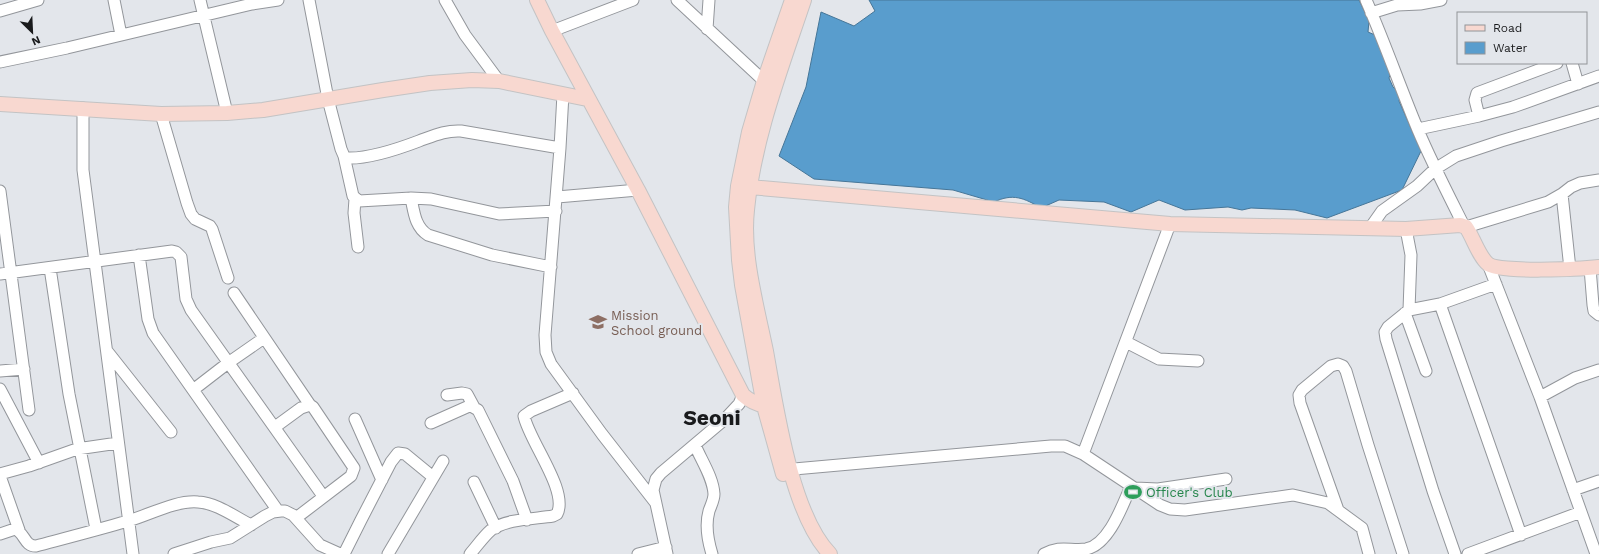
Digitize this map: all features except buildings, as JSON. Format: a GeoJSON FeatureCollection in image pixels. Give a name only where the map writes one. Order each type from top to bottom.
{"type":"FeatureCollection","features":[{"type":"Feature","properties":{"kind":"main road"},"geometry":{"type":"LineString","coordinates":[[537,0],[587,99],[638,190],[727,367],[743,395],[749,401],[771,407]]}},
{"type":"Feature","properties":{"kind":"main road"},"geometry":{"type":"LineString","coordinates":[[744,186],[749,132],[764,81],[792,0]]}},
{"type":"Feature","properties":{"kind":"main road"},"geometry":{"type":"LineString","coordinates":[[804,0],[744,186],[736,206],[739,260],[793,505],[820,554]]}},
{"type":"Feature","properties":{"kind":"main road"},"geometry":{"type":"LineString","coordinates":[[0,104],[84,108],[161,114],[226,113],[263,110],[430,83],[472,80],[499,82],[587,99]]}},
{"type":"Feature","properties":{"kind":"main road"},"geometry":{"type":"LineString","coordinates":[[744,186],[1170,224],[1406,229],[1465,226],[1488,264],[1498,268],[1594,268]]}},
{"type":"Feature","properties":{"kind":"main road"},"geometry":{"type":"LineString","coordinates":[[786,469],[806,515],[817,536],[830,554]]}},
{"type":"Feature","properties":{"kind":"street"},"geometry":{"type":"LineString","coordinates":[[0,11],[38,0]]}},
{"type":"Feature","properties":{"kind":"street"},"geometry":{"type":"LineString","coordinates":[[114,0],[121,36]]}},
{"type":"Feature","properties":{"kind":"street"},"geometry":{"type":"LineString","coordinates":[[200,0],[226,113]]}},
{"type":"Feature","properties":{"kind":"street"},"geometry":{"type":"LineString","coordinates":[[0,62],[121,36],[252,4],[278,0]]}},
{"type":"Feature","properties":{"kind":"street"},"geometry":{"type":"LineString","coordinates":[[309,0],[328,99],[344,156],[351,191],[355,200],[354,213],[358,246]]}},
{"type":"Feature","properties":{"kind":"street"},"geometry":{"type":"LineString","coordinates":[[445,0],[465,35],[499,82]]}},
{"type":"Feature","properties":{"kind":"street"},"geometry":{"type":"LineString","coordinates":[[552,31],[633,0]]}},
{"type":"Feature","properties":{"kind":"street"},"geometry":{"type":"LineString","coordinates":[[677,0],[764,81]]}},
{"type":"Feature","properties":{"kind":"street"},"geometry":{"type":"LineString","coordinates":[[707,29],[709,0]]}},
{"type":"Feature","properties":{"kind":"street"},"geometry":{"type":"LineString","coordinates":[[1366,0],[1435,169],[1465,226],[1548,202],[1580,183],[1599,180]]}},
{"type":"Feature","properties":{"kind":"street"},"geometry":{"type":"LineString","coordinates":[[1372,13],[1397,5],[1420,4],[1441,0]]}},
{"type":"Feature","properties":{"kind":"street"},"geometry":{"type":"LineString","coordinates":[[1479,116],[1475,100],[1477,93],[1554,64]]}},
{"type":"Feature","properties":{"kind":"street"},"geometry":{"type":"LineString","coordinates":[[1572,64],[1578,84]]}},
{"type":"Feature","properties":{"kind":"street"},"geometry":{"type":"LineString","coordinates":[[1418,129],[1513,107],[1599,76]]}},
{"type":"Feature","properties":{"kind":"street"},"geometry":{"type":"LineString","coordinates":[[563,94],[556,211],[545,335],[546,352],[552,364],[602,434],[655,502]]}},
{"type":"Feature","properties":{"kind":"street"},"geometry":{"type":"LineString","coordinates":[[84,108],[84,170],[133,554]]}},
{"type":"Feature","properties":{"kind":"street"},"geometry":{"type":"LineString","coordinates":[[1370,228],[1382,211],[1417,186],[1435,169],[1456,156],[1599,112]]}},
{"type":"Feature","properties":{"kind":"street"},"geometry":{"type":"LineString","coordinates":[[161,114],[187,203],[195,219],[210,226],[212,229],[228,278]]}},
{"type":"Feature","properties":{"kind":"street"},"geometry":{"type":"LineString","coordinates":[[344,156],[347,158],[364,156],[403,147],[452,131],[461,131],[560,148]]}},
{"type":"Feature","properties":{"kind":"street"},"geometry":{"type":"LineString","coordinates":[[557,197],[638,190]]}},
{"type":"Feature","properties":{"kind":"street"},"geometry":{"type":"LineString","coordinates":[[1562,194],[1570,269]]}},
{"type":"Feature","properties":{"kind":"street"},"geometry":{"type":"LineString","coordinates":[[355,200],[366,202],[411,198],[431,199],[500,214],[556,211]]}},
{"type":"Feature","properties":{"kind":"street"},"geometry":{"type":"LineString","coordinates":[[411,198],[419,228],[428,235],[492,255],[551,267]]}},
{"type":"Feature","properties":{"kind":"street"},"geometry":{"type":"LineString","coordinates":[[1,199],[5,274],[24,369],[29,410]]}},
{"type":"Feature","properties":{"kind":"street"},"geometry":{"type":"LineString","coordinates":[[1083,454],[1170,224]]}},
{"type":"Feature","properties":{"kind":"street"},"geometry":{"type":"LineString","coordinates":[[1406,229],[1411,255],[1407,312],[1426,372]]}},
{"type":"Feature","properties":{"kind":"street"},"geometry":{"type":"LineString","coordinates":[[5,274],[172,251],[179,254],[181,257],[188,305],[323,496]]}},
{"type":"Feature","properties":{"kind":"street"},"geometry":{"type":"LineString","coordinates":[[139,255],[150,326],[156,338],[278,511]]}},
{"type":"Feature","properties":{"kind":"street"},"geometry":{"type":"LineString","coordinates":[[1488,264],[1540,397],[1596,554]]}},
{"type":"Feature","properties":{"kind":"street"},"geometry":{"type":"LineString","coordinates":[[50,268],[67,381],[96,530]]}},
{"type":"Feature","properties":{"kind":"street"},"geometry":{"type":"LineString","coordinates":[[1594,268],[1593,305],[1594,311],[1599,315]]}},
{"type":"Feature","properties":{"kind":"street"},"geometry":{"type":"LineString","coordinates":[[1455,554],[1433,491],[1384,332],[1388,326],[1407,312],[1440,304],[1496,284]]}},
{"type":"Feature","properties":{"kind":"street"},"geometry":{"type":"LineString","coordinates":[[234,293],[354,468],[350,476],[296,518]]}},
{"type":"Feature","properties":{"kind":"street"},"geometry":{"type":"LineString","coordinates":[[1440,304],[1522,535]]}},
{"type":"Feature","properties":{"kind":"street"},"geometry":{"type":"LineString","coordinates":[[193,390],[264,338]]}},
{"type":"Feature","properties":{"kind":"street"},"geometry":{"type":"LineString","coordinates":[[1126,342],[1159,359],[1198,361]]}},
{"type":"Feature","properties":{"kind":"street"},"geometry":{"type":"LineString","coordinates":[[106,349],[171,432]]}},
{"type":"Feature","properties":{"kind":"street"},"geometry":{"type":"LineString","coordinates":[[1338,510],[1300,403],[1299,394],[1331,366],[1338,364],[1343,366],[1346,371],[1403,554]]}},
{"type":"Feature","properties":{"kind":"street"},"geometry":{"type":"LineString","coordinates":[[0,371],[24,369]]}},
{"type":"Feature","properties":{"kind":"street"},"geometry":{"type":"LineString","coordinates":[[1540,397],[1575,378],[1599,370]]}},
{"type":"Feature","properties":{"kind":"street"},"geometry":{"type":"LineString","coordinates":[[0,389],[39,463]]}},
{"type":"Feature","properties":{"kind":"street"},"geometry":{"type":"LineString","coordinates":[[447,395],[462,393],[467,394],[474,407],[482,415],[516,490],[527,520]]}},
{"type":"Feature","properties":{"kind":"street"},"geometry":{"type":"LineString","coordinates":[[470,554],[486,535],[504,524],[557,514],[560,504],[556,488],[524,416],[531,411],[573,393]]}},
{"type":"Feature","properties":{"kind":"street"},"geometry":{"type":"LineString","coordinates":[[638,554],[667,551],[653,490],[656,479],[731,413],[739,404],[743,395]]}},
{"type":"Feature","properties":{"kind":"street"},"geometry":{"type":"LineString","coordinates":[[275,427],[301,408],[310,405]]}},
{"type":"Feature","properties":{"kind":"street"},"geometry":{"type":"LineString","coordinates":[[430,423],[467,407],[474,407]]}},
{"type":"Feature","properties":{"kind":"street"},"geometry":{"type":"LineString","coordinates":[[354,419],[382,480]]}},
{"type":"Feature","properties":{"kind":"street"},"geometry":{"type":"LineString","coordinates":[[118,443],[80,448],[0,475],[19,530],[27,543],[32,546],[128,521],[177,505],[196,502],[203,502],[220,509],[251,525]]}},
{"type":"Feature","properties":{"kind":"street"},"geometry":{"type":"LineString","coordinates":[[695,445],[713,487],[714,499],[709,513],[708,524],[712,554]]}},
{"type":"Feature","properties":{"kind":"street"},"geometry":{"type":"LineString","coordinates":[[786,469],[1065,446],[1083,454],[1160,505],[1170,510],[1185,510],[1293,495],[1328,503],[1362,528],[1369,554]]}},
{"type":"Feature","properties":{"kind":"street"},"geometry":{"type":"LineString","coordinates":[[344,554],[382,480],[398,453],[404,454],[433,477]]}},
{"type":"Feature","properties":{"kind":"street"},"geometry":{"type":"LineString","coordinates":[[388,554],[443,461]]}},
{"type":"Feature","properties":{"kind":"street"},"geometry":{"type":"LineString","coordinates":[[1133,487],[1158,489],[1226,479]]}},
{"type":"Feature","properties":{"kind":"street"},"geometry":{"type":"LineString","coordinates":[[1573,490],[1599,481]]}},
{"type":"Feature","properties":{"kind":"street"},"geometry":{"type":"LineString","coordinates":[[474,482],[496,528]]}},
{"type":"Feature","properties":{"kind":"street"},"geometry":{"type":"LineString","coordinates":[[1044,554],[1058,549],[1086,549],[1100,541],[1114,523],[1133,487]]}},
{"type":"Feature","properties":{"kind":"street"},"geometry":{"type":"LineString","coordinates":[[177,554],[210,542],[230,538],[265,516],[278,511],[285,511],[296,518],[320,545],[340,554]]}},
{"type":"Feature","properties":{"kind":"street"},"geometry":{"type":"LineString","coordinates":[[1468,554],[1581,512]]}},
{"type":"Feature","properties":{"kind":"street"},"geometry":{"type":"LineString","coordinates":[[0,534],[12,529],[19,530]]}},
{"type":"Feature","properties":{"kind":"water"},"geometry":{"type":"Polygon","coordinates":[[[869,0],[1359,0],[1369,21],[1368,32],[1375,35],[1391,72],[1389,78],[1393,87],[1401,94],[1399,101],[1421,151],[1402,190],[1327,218],[1295,210],[1251,208],[1242,210],[1228,207],[1185,210],[1159,200],[1131,212],[1104,202],[1059,200],[1041,208],[1024,199],[1013,197],[994,202],[953,190],[814,179],[779,156],[806,87],[821,12],[854,26],[875,11],[869,0]]]}},
{"type":"Feature","properties":{"kind":"place","name":"Mission School ground"},"geometry":{"type":"Point","coordinates":[598,322]}},
{"type":"Feature","properties":{"kind":"place","name":"Officer's Club"},"geometry":{"type":"Point","coordinates":[1133,492]}},
{"type":"Feature","properties":{"kind":"district","name":"Seoni"},"geometry":{"type":"Point","coordinates":[712,417]}}]}
